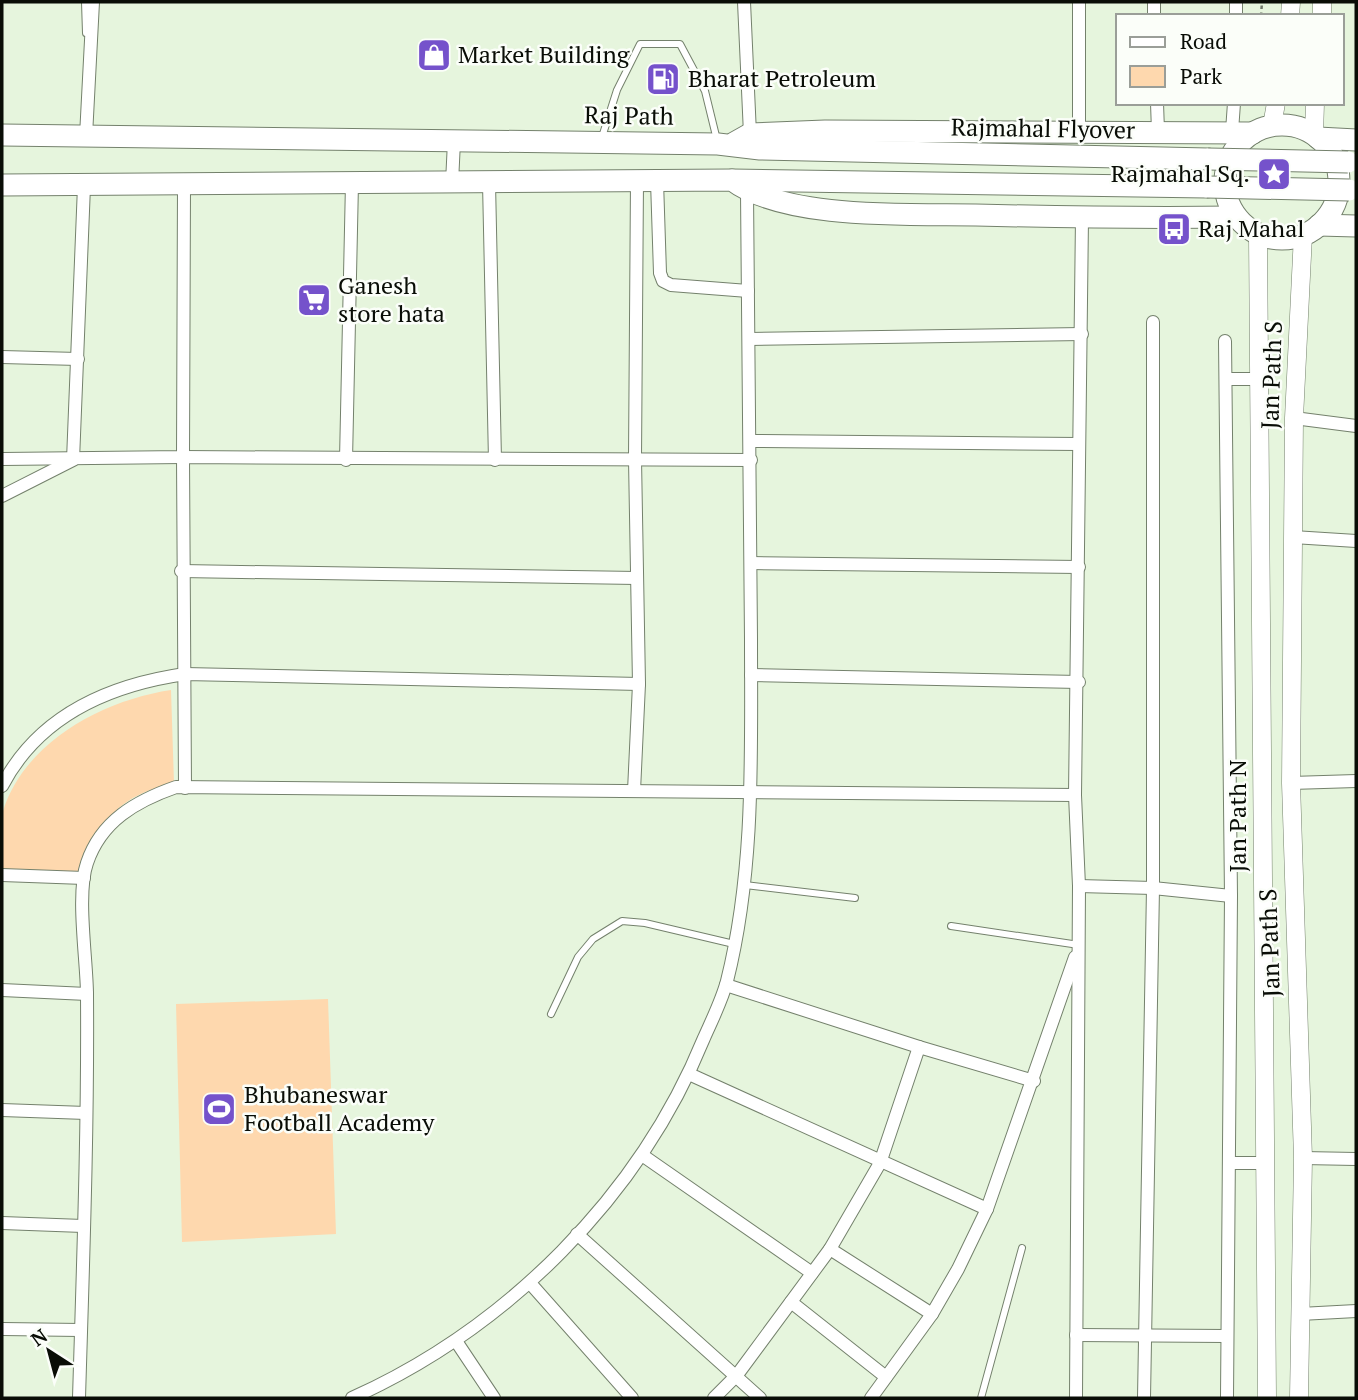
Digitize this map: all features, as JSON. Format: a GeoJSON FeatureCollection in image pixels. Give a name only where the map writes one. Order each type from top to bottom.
{"type":"FeatureCollection","features":[{"type":"Feature","properties":{"kind":"main road"},"geometry":{"type":"LineString","coordinates":[[1274,105],[1240,143],[1226,171],[1225,188],[1236,217],[1258,234],[1273,239],[1311,230],[1356,226]]}},
{"type":"Feature","properties":{"kind":"main road"},"geometry":{"type":"LineString","coordinates":[[1311,230],[1330,212],[1339,181],[1336,165],[1316,136],[1315,105]]}},
{"type":"Feature","properties":{"kind":"main road","name":"Raj Path"},"geometry":{"type":"LineString","coordinates":[[2,135],[723,144],[750,134],[825,131],[1199,132],[1300,128],[1316,136],[1356,140]]}},
{"type":"Feature","properties":{"kind":"main road"},"geometry":{"type":"LineString","coordinates":[[1197,217],[1214,191],[1212,152],[1199,132]]}},
{"type":"Feature","properties":{"kind":"main road","name":"Rajmahal Flyover"},"geometry":{"type":"LineString","coordinates":[[723,144],[760,149],[1352,162]]}},
{"type":"Feature","properties":{"kind":"main road"},"geometry":{"type":"LineString","coordinates":[[2,185],[184,186],[647,181],[739,186],[1353,190]]}},
{"type":"Feature","properties":{"kind":"main road"},"geometry":{"type":"LineString","coordinates":[[739,186],[790,203],[859,212],[1082,218],[1236,217]]}},
{"type":"Feature","properties":{"kind":"main road","name":"Jan Path S"},"geometry":{"type":"LineString","coordinates":[[1299,1398],[1303,1158],[1291,783],[1294,418],[1311,230]]}},
{"type":"Feature","properties":{"kind":"main road","name":"Jan Path N"},"geometry":{"type":"LineString","coordinates":[[1258,234],[1267,1398]]}},
{"type":"Feature","properties":{"kind":"street"},"geometry":{"type":"LineString","coordinates":[[86,136],[93,2]]}},
{"type":"Feature","properties":{"kind":"street"},"geometry":{"type":"LineString","coordinates":[[744,2],[750,134]]}},
{"type":"Feature","properties":{"kind":"street"},"geometry":{"type":"LineString","coordinates":[[1079,2],[1079,131]]}},
{"type":"Feature","properties":{"kind":"street"},"geometry":{"type":"LineString","coordinates":[[1157,105],[1158,131]]}},
{"type":"Feature","properties":{"kind":"street"},"geometry":{"type":"LineString","coordinates":[[1235,105],[1252,130]]}},
{"type":"Feature","properties":{"kind":"street"},"geometry":{"type":"LineString","coordinates":[[452,183],[454,141]]}},
{"type":"Feature","properties":{"kind":"street"},"geometry":{"type":"LineString","coordinates":[[647,181],[663,281],[671,285],[748,291]]}},
{"type":"Feature","properties":{"kind":"street"},"geometry":{"type":"LineString","coordinates":[[634,791],[639,684],[635,459],[647,181]]}},
{"type":"Feature","properties":{"kind":"street"},"geometry":{"type":"LineString","coordinates":[[346,460],[352,183]]}},
{"type":"Feature","properties":{"kind":"street"},"geometry":{"type":"LineString","coordinates":[[489,183],[495,460]]}},
{"type":"Feature","properties":{"kind":"street"},"geometry":{"type":"LineString","coordinates":[[73,460],[84,186]]}},
{"type":"Feature","properties":{"kind":"street"},"geometry":{"type":"LineString","coordinates":[[184,186],[181,570],[185,788]]}},
{"type":"Feature","properties":{"kind":"street"},"geometry":{"type":"LineString","coordinates":[[360,1397],[456,1341],[530,1283],[577,1234],[642,1155],[689,1074],[726,985],[745,885],[750,790],[752,441],[748,291],[739,186]]}},
{"type":"Feature","properties":{"kind":"street"},"geometry":{"type":"LineString","coordinates":[[1076,1398],[1079,886],[1075,794],[1079,682],[1082,218]]}},
{"type":"Feature","properties":{"kind":"street"},"geometry":{"type":"LineString","coordinates":[[1144,1398],[1153,888],[1153,322]]}},
{"type":"Feature","properties":{"kind":"street"},"geometry":{"type":"LineString","coordinates":[[749,339],[1082,334]]}},
{"type":"Feature","properties":{"kind":"street"},"geometry":{"type":"LineString","coordinates":[[1225,341],[1231,896],[1227,1398]]}},
{"type":"Feature","properties":{"kind":"street"},"geometry":{"type":"LineString","coordinates":[[2,357],[78,359]]}},
{"type":"Feature","properties":{"kind":"street"},"geometry":{"type":"LineString","coordinates":[[1226,379],[1259,379]]}},
{"type":"Feature","properties":{"kind":"street"},"geometry":{"type":"LineString","coordinates":[[1294,418],[1356,426]]}},
{"type":"Feature","properties":{"kind":"street"},"geometry":{"type":"LineString","coordinates":[[752,441],[1079,444]]}},
{"type":"Feature","properties":{"kind":"street"},"geometry":{"type":"LineString","coordinates":[[2,459],[183,457],[346,460],[751,460]]}},
{"type":"Feature","properties":{"kind":"street"},"geometry":{"type":"LineString","coordinates":[[2,496],[73,460]]}},
{"type":"Feature","properties":{"kind":"street"},"geometry":{"type":"LineString","coordinates":[[1293,537],[1356,541]]}},
{"type":"Feature","properties":{"kind":"street"},"geometry":{"type":"LineString","coordinates":[[751,562],[1079,567]]}},
{"type":"Feature","properties":{"kind":"street"},"geometry":{"type":"LineString","coordinates":[[181,570],[637,578]]}},
{"type":"Feature","properties":{"kind":"street"},"geometry":{"type":"LineString","coordinates":[[2,786],[12,767],[54,722],[83,703],[149,679],[185,674],[639,684]]}},
{"type":"Feature","properties":{"kind":"street"},"geometry":{"type":"LineString","coordinates":[[751,675],[1079,682]]}},
{"type":"Feature","properties":{"kind":"street"},"geometry":{"type":"LineString","coordinates":[[1291,783],[1356,781]]}},
{"type":"Feature","properties":{"kind":"street"},"geometry":{"type":"LineString","coordinates":[[79,1398],[87,994],[83,877],[95,844],[123,812],[143,799],[176,788],[1075,794]]}},
{"type":"Feature","properties":{"kind":"street"},"geometry":{"type":"LineString","coordinates":[[2,875],[83,877]]}},
{"type":"Feature","properties":{"kind":"street"},"geometry":{"type":"LineString","coordinates":[[1079,886],[1153,888],[1231,896]]}},
{"type":"Feature","properties":{"kind":"street"},"geometry":{"type":"LineString","coordinates":[[871,1398],[932,1314],[958,1269],[987,1209],[1034,1081],[1079,945]]}},
{"type":"Feature","properties":{"kind":"street"},"geometry":{"type":"LineString","coordinates":[[726,985],[1034,1081]]}},
{"type":"Feature","properties":{"kind":"street"},"geometry":{"type":"LineString","coordinates":[[2,990],[87,994]]}},
{"type":"Feature","properties":{"kind":"street"},"geometry":{"type":"LineString","coordinates":[[713,1398],[737,1376],[830,1249],[880,1163],[919,1047]]}},
{"type":"Feature","properties":{"kind":"street"},"geometry":{"type":"LineString","coordinates":[[689,1074],[880,1163],[987,1209]]}},
{"type":"Feature","properties":{"kind":"street"},"geometry":{"type":"LineString","coordinates":[[2,1110],[86,1113]]}},
{"type":"Feature","properties":{"kind":"street"},"geometry":{"type":"LineString","coordinates":[[642,1155],[812,1273]]}},
{"type":"Feature","properties":{"kind":"street"},"geometry":{"type":"LineString","coordinates":[[1303,1158],[1356,1159]]}},
{"type":"Feature","properties":{"kind":"street"},"geometry":{"type":"LineString","coordinates":[[1229,1163],[1265,1163]]}},
{"type":"Feature","properties":{"kind":"street"},"geometry":{"type":"LineString","coordinates":[[2,1223],[83,1226]]}},
{"type":"Feature","properties":{"kind":"street"},"geometry":{"type":"LineString","coordinates":[[577,1234],[760,1398]]}},
{"type":"Feature","properties":{"kind":"street"},"geometry":{"type":"LineString","coordinates":[[830,1249],[932,1314]]}},
{"type":"Feature","properties":{"kind":"street"},"geometry":{"type":"LineString","coordinates":[[530,1283],[632,1398]]}},
{"type":"Feature","properties":{"kind":"street"},"geometry":{"type":"LineString","coordinates":[[791,1302],[886,1377]]}},
{"type":"Feature","properties":{"kind":"street"},"geometry":{"type":"LineString","coordinates":[[1300,1314],[1356,1311]]}},
{"type":"Feature","properties":{"kind":"street"},"geometry":{"type":"LineString","coordinates":[[2,1329],[81,1330]]}},
{"type":"Feature","properties":{"kind":"street"},"geometry":{"type":"LineString","coordinates":[[1076,1335],[1226,1336]]}},
{"type":"Feature","properties":{"kind":"street"},"geometry":{"type":"LineString","coordinates":[[456,1341],[494,1398]]}},
{"type":"Feature","properties":{"kind":"lane"},"geometry":{"type":"LineString","coordinates":[[85,2],[86,136]]}},
{"type":"Feature","properties":{"kind":"lane"},"geometry":{"type":"LineString","coordinates":[[600,142],[617,90],[640,44],[680,44],[705,91],[723,144]]}},
{"type":"Feature","properties":{"kind":"lane"},"geometry":{"type":"LineString","coordinates":[[745,885],[855,898]]}},
{"type":"Feature","properties":{"kind":"lane"},"geometry":{"type":"LineString","coordinates":[[551,1014],[578,957],[599,934],[622,921],[645,923],[734,944]]}},
{"type":"Feature","properties":{"kind":"lane"},"geometry":{"type":"LineString","coordinates":[[951,926],[1079,945]]}},
{"type":"Feature","properties":{"kind":"lane"},"geometry":{"type":"LineString","coordinates":[[981,1398],[1022,1248]]}},
{"type":"Feature","properties":{"kind":"green space"},"geometry":{"type":"Polygon","coordinates":[[[171,690],[174,783],[137,796],[113,814],[103,825],[78,873],[2,871],[3,811],[14,786],[29,764],[70,728],[94,714],[145,695],[171,690]]]}},
{"type":"Feature","properties":{"kind":"green space"},"geometry":{"type":"Polygon","coordinates":[[[328,999],[336,1234],[182,1242],[176,1004],[328,999]]]}},
{"type":"Feature","properties":{"kind":"place","name":"Market Building"},"geometry":{"type":"Point","coordinates":[434,55]}},
{"type":"Feature","properties":{"kind":"place","name":"Bharat Petroleum"},"geometry":{"type":"Point","coordinates":[663,79]}},
{"type":"Feature","properties":{"kind":"place","name":"Rajmahal Sq."},"geometry":{"type":"Point","coordinates":[1274,174]}},
{"type":"Feature","properties":{"kind":"place","name":"Raj Mahal"},"geometry":{"type":"Point","coordinates":[1174,229]}},
{"type":"Feature","properties":{"kind":"place","name":"Ganesh store hata"},"geometry":{"type":"Point","coordinates":[314,300]}},
{"type":"Feature","properties":{"kind":"place","name":"Bhubaneswar Football Academy"},"geometry":{"type":"Point","coordinates":[219,1109]}}]}
